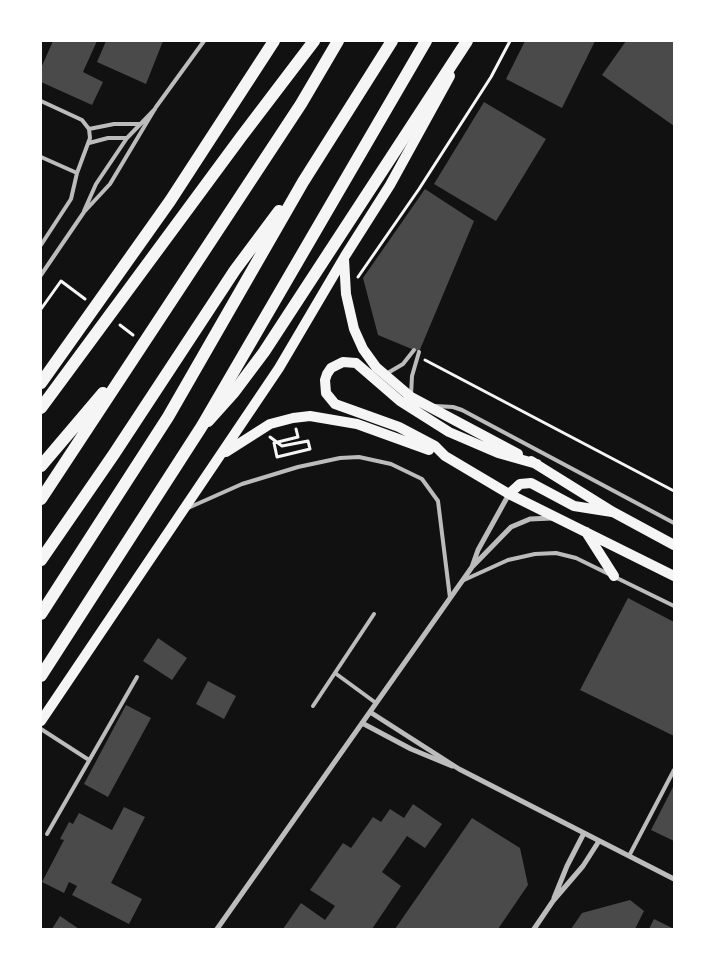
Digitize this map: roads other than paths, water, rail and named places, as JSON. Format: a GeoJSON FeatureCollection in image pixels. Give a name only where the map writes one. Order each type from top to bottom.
{"type":"FeatureCollection","features":[{"type":"Feature","properties":{"kind":"main road"},"geometry":{"type":"LineString","coordinates":[[41,383],[175,193],[274,41]]}},
{"type":"Feature","properties":{"kind":"main road"},"geometry":{"type":"LineString","coordinates":[[41,408],[314,41]]}},
{"type":"Feature","properties":{"kind":"main road"},"geometry":{"type":"LineString","coordinates":[[42,499],[128,365],[301,104],[338,41]]}},
{"type":"Feature","properties":{"kind":"main road"},"geometry":{"type":"LineString","coordinates":[[41,614],[163,426],[303,182],[392,41]]}},
{"type":"Feature","properties":{"kind":"main road"},"geometry":{"type":"LineString","coordinates":[[41,676],[202,426],[426,41]]}},
{"type":"Feature","properties":{"kind":"main road"},"geometry":{"type":"LineString","coordinates":[[202,426],[234,392],[264,352],[464,46]]}},
{"type":"Feature","properties":{"kind":"main road"},"geometry":{"type":"LineString","coordinates":[[41,721],[279,368],[417,139],[464,46]]}},
{"type":"Feature","properties":{"kind":"main road"},"geometry":{"type":"LineString","coordinates":[[41,560],[235,270],[303,182]]}},
{"type":"Feature","properties":{"kind":"main road"},"geometry":{"type":"LineString","coordinates":[[345,256],[346,294],[354,329],[369,358],[384,374],[412,397],[537,464],[613,512],[674,545]]}},
{"type":"Feature","properties":{"kind":"main road"},"geometry":{"type":"LineString","coordinates":[[445,456],[435,446],[399,427],[335,404],[326,393],[325,380],[331,368],[343,362],[356,363],[400,401],[449,432],[498,453],[537,464]]}},
{"type":"Feature","properties":{"kind":"main road"},"geometry":{"type":"LineString","coordinates":[[41,466],[128,365]]}},
{"type":"Feature","properties":{"kind":"main road"},"geometry":{"type":"LineString","coordinates":[[219,456],[259,429],[293,418],[318,417],[357,424],[445,456],[509,494],[674,576]]}},
{"type":"Feature","properties":{"kind":"main road"},"geometry":{"type":"LineString","coordinates":[[509,494],[520,484],[531,484],[574,506],[587,510],[613,512]]}},
{"type":"Feature","properties":{"kind":"main road"},"geometry":{"type":"LineString","coordinates":[[586,531],[614,576]]}},
{"type":"Feature","properties":{"kind":"street"},"geometry":{"type":"LineString","coordinates":[[472,567],[478,550],[509,494]]}},
{"type":"Feature","properties":{"kind":"street"},"geometry":{"type":"LineString","coordinates":[[217,929],[472,567],[511,527],[530,519],[558,517]]}},
{"type":"Feature","properties":{"kind":"street"},"geometry":{"type":"LineString","coordinates":[[370,712],[460,769],[674,879]]}},
{"type":"Feature","properties":{"kind":"street"},"geometry":{"type":"LineString","coordinates":[[362,723],[411,749],[460,769]]}},
{"type":"Feature","properties":{"kind":"street"},"geometry":{"type":"LineString","coordinates":[[553,901],[567,866],[584,833]]}},
{"type":"Feature","properties":{"kind":"street"},"geometry":{"type":"LineString","coordinates":[[534,929],[553,901],[583,866],[599,841]]}},
{"type":"Feature","properties":{"kind":"lane"},"geometry":{"type":"LineString","coordinates":[[41,274],[84,212],[110,184],[156,107],[204,41]]}},
{"type":"Feature","properties":{"kind":"lane"},"geometry":{"type":"LineString","coordinates":[[41,101],[78,117],[89,129],[89,143],[77,172],[70,199],[41,245]]}},
{"type":"Feature","properties":{"kind":"lane"},"geometry":{"type":"LineString","coordinates":[[84,212],[96,184],[127,138],[156,107]]}},
{"type":"Feature","properties":{"kind":"lane"},"geometry":{"type":"LineString","coordinates":[[89,129],[114,124],[139,124]]}},
{"type":"Feature","properties":{"kind":"lane"},"geometry":{"type":"LineString","coordinates":[[89,143],[108,138],[127,138]]}},
{"type":"Feature","properties":{"kind":"lane"},"geometry":{"type":"LineString","coordinates":[[41,157],[77,172]]}},
{"type":"Feature","properties":{"kind":"lane"},"geometry":{"type":"LineString","coordinates":[[384,374],[398,368],[417,353],[411,383],[412,397]]}},
{"type":"Feature","properties":{"kind":"lane"},"geometry":{"type":"LineString","coordinates":[[431,408],[447,406],[462,410],[674,524]]}},
{"type":"Feature","properties":{"kind":"lane"},"geometry":{"type":"LineString","coordinates":[[182,512],[242,484],[298,467],[340,458],[359,457],[391,464],[422,479],[438,501],[450,598]]}},
{"type":"Feature","properties":{"kind":"lane"},"geometry":{"type":"LineString","coordinates":[[462,581],[508,560],[545,553],[576,558],[674,606]]}},
{"type":"Feature","properties":{"kind":"lane"},"geometry":{"type":"LineString","coordinates":[[313,706],[374,614]]}},
{"type":"Feature","properties":{"kind":"lane"},"geometry":{"type":"LineString","coordinates":[[335,673],[376,702]]}},
{"type":"Feature","properties":{"kind":"lane"},"geometry":{"type":"LineString","coordinates":[[47,834],[137,676]]}},
{"type":"Feature","properties":{"kind":"lane"},"geometry":{"type":"LineString","coordinates":[[41,729],[89,760]]}},
{"type":"Feature","properties":{"kind":"lane"},"geometry":{"type":"LineString","coordinates":[[629,856],[674,770]]}}]}
